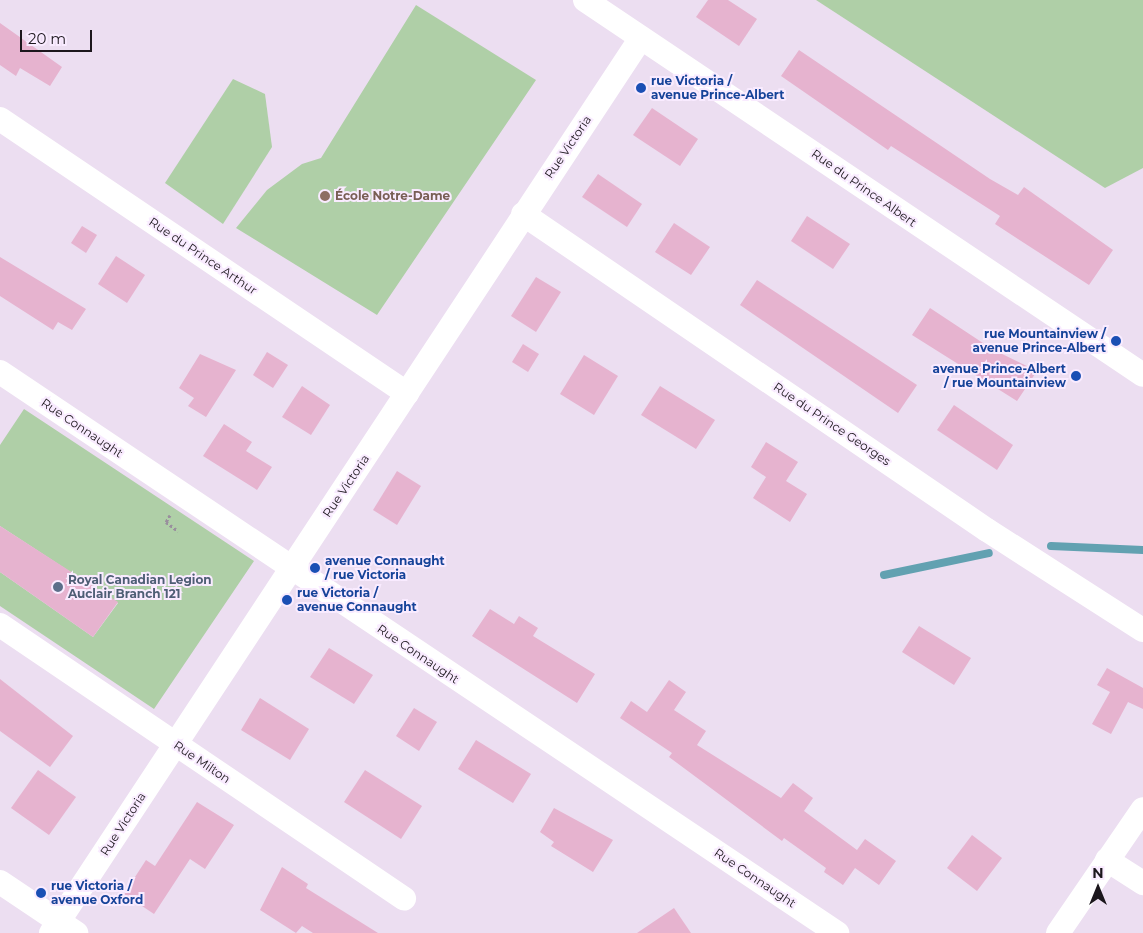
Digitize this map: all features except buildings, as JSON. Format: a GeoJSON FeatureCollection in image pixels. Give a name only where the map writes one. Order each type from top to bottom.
{"type":"FeatureCollection","features":[{"type":"Feature","properties":{"kind":"street","name":"Rue du Prince Albert"},"geometry":{"type":"LineString","coordinates":[[586,0],[1143,375]]}},
{"type":"Feature","properties":{"kind":"street","name":"Rue Victoria"},"geometry":{"type":"LineString","coordinates":[[62,929],[176,744],[407,394],[523,214],[641,38]]}},
{"type":"Feature","properties":{"kind":"street","name":"Rue du Prince Arthur"},"geometry":{"type":"LineString","coordinates":[[0,118],[407,394]]}},
{"type":"Feature","properties":{"kind":"street","name":"Rue du Prince Georges"},"geometry":{"type":"LineString","coordinates":[[523,214],[987,530],[1143,630]]}},
{"type":"Feature","properties":{"kind":"street","name":"Rue Connaught"},"geometry":{"type":"LineString","coordinates":[[0,372],[291,569],[838,933]]}},
{"type":"Feature","properties":{"kind":"street","name":"Rue Milton"},"geometry":{"type":"LineString","coordinates":[[0,625],[404,899]]}},
{"type":"Feature","properties":{"kind":"street"},"geometry":{"type":"LineString","coordinates":[[1058,933],[1143,809]]}},
{"type":"Feature","properties":{"kind":"street"},"geometry":{"type":"LineString","coordinates":[[1108,860],[1143,883]]}},
{"type":"Feature","properties":{"kind":"street"},"geometry":{"type":"LineString","coordinates":[[0,882],[62,929]]}},
{"type":"Feature","properties":{"kind":"green space"},"geometry":{"type":"Polygon","coordinates":[[[816,0],[1143,0],[1143,168],[1105,188],[816,0]]]}},
{"type":"Feature","properties":{"kind":"green space"},"geometry":{"type":"Polygon","coordinates":[[[416,5],[536,80],[377,315],[236,228],[267,190],[302,164],[321,158],[416,5]]]}},
{"type":"Feature","properties":{"kind":"green space"},"geometry":{"type":"Polygon","coordinates":[[[233,79],[265,94],[272,147],[223,224],[165,183],[233,79]]]}},
{"type":"Feature","properties":{"kind":"green space"},"geometry":{"type":"Polygon","coordinates":[[[24,409],[254,561],[154,709],[0,606],[0,572],[93,637],[118,603],[0,526],[0,445],[24,409]]]}},
{"type":"Feature","properties":{"kind":"waterway"},"geometry":{"type":"LineString","coordinates":[[1051,546],[1143,550]]}},
{"type":"Feature","properties":{"kind":"waterway"},"geometry":{"type":"LineString","coordinates":[[884,575],[989,553]]}},
{"type":"Feature","properties":{"kind":"place","name":"rue Victoria / avenue Prince-Albert"},"geometry":{"type":"Point","coordinates":[641,88]}},
{"type":"Feature","properties":{"kind":"place","name":"École Notre-Dame"},"geometry":{"type":"Point","coordinates":[325,196]}},
{"type":"Feature","properties":{"kind":"place","name":"rue Mountainview / avenue Prince-Albert"},"geometry":{"type":"Point","coordinates":[1116,341]}},
{"type":"Feature","properties":{"kind":"place","name":"avenue Prince-Albert / rue Mountainview"},"geometry":{"type":"Point","coordinates":[1076,376]}},
{"type":"Feature","properties":{"kind":"place","name":"avenue Connaught / rue Victoria"},"geometry":{"type":"Point","coordinates":[315,568]}},
{"type":"Feature","properties":{"kind":"place","name":"Royal Canadian Legion Auclair Branch 121"},"geometry":{"type":"Point","coordinates":[58,587]}},
{"type":"Feature","properties":{"kind":"place","name":"rue Victoria / avenue Connaught"},"geometry":{"type":"Point","coordinates":[287,600]}},
{"type":"Feature","properties":{"kind":"place","name":"rue Victoria / avenue Oxford"},"geometry":{"type":"Point","coordinates":[41,893]}}]}
